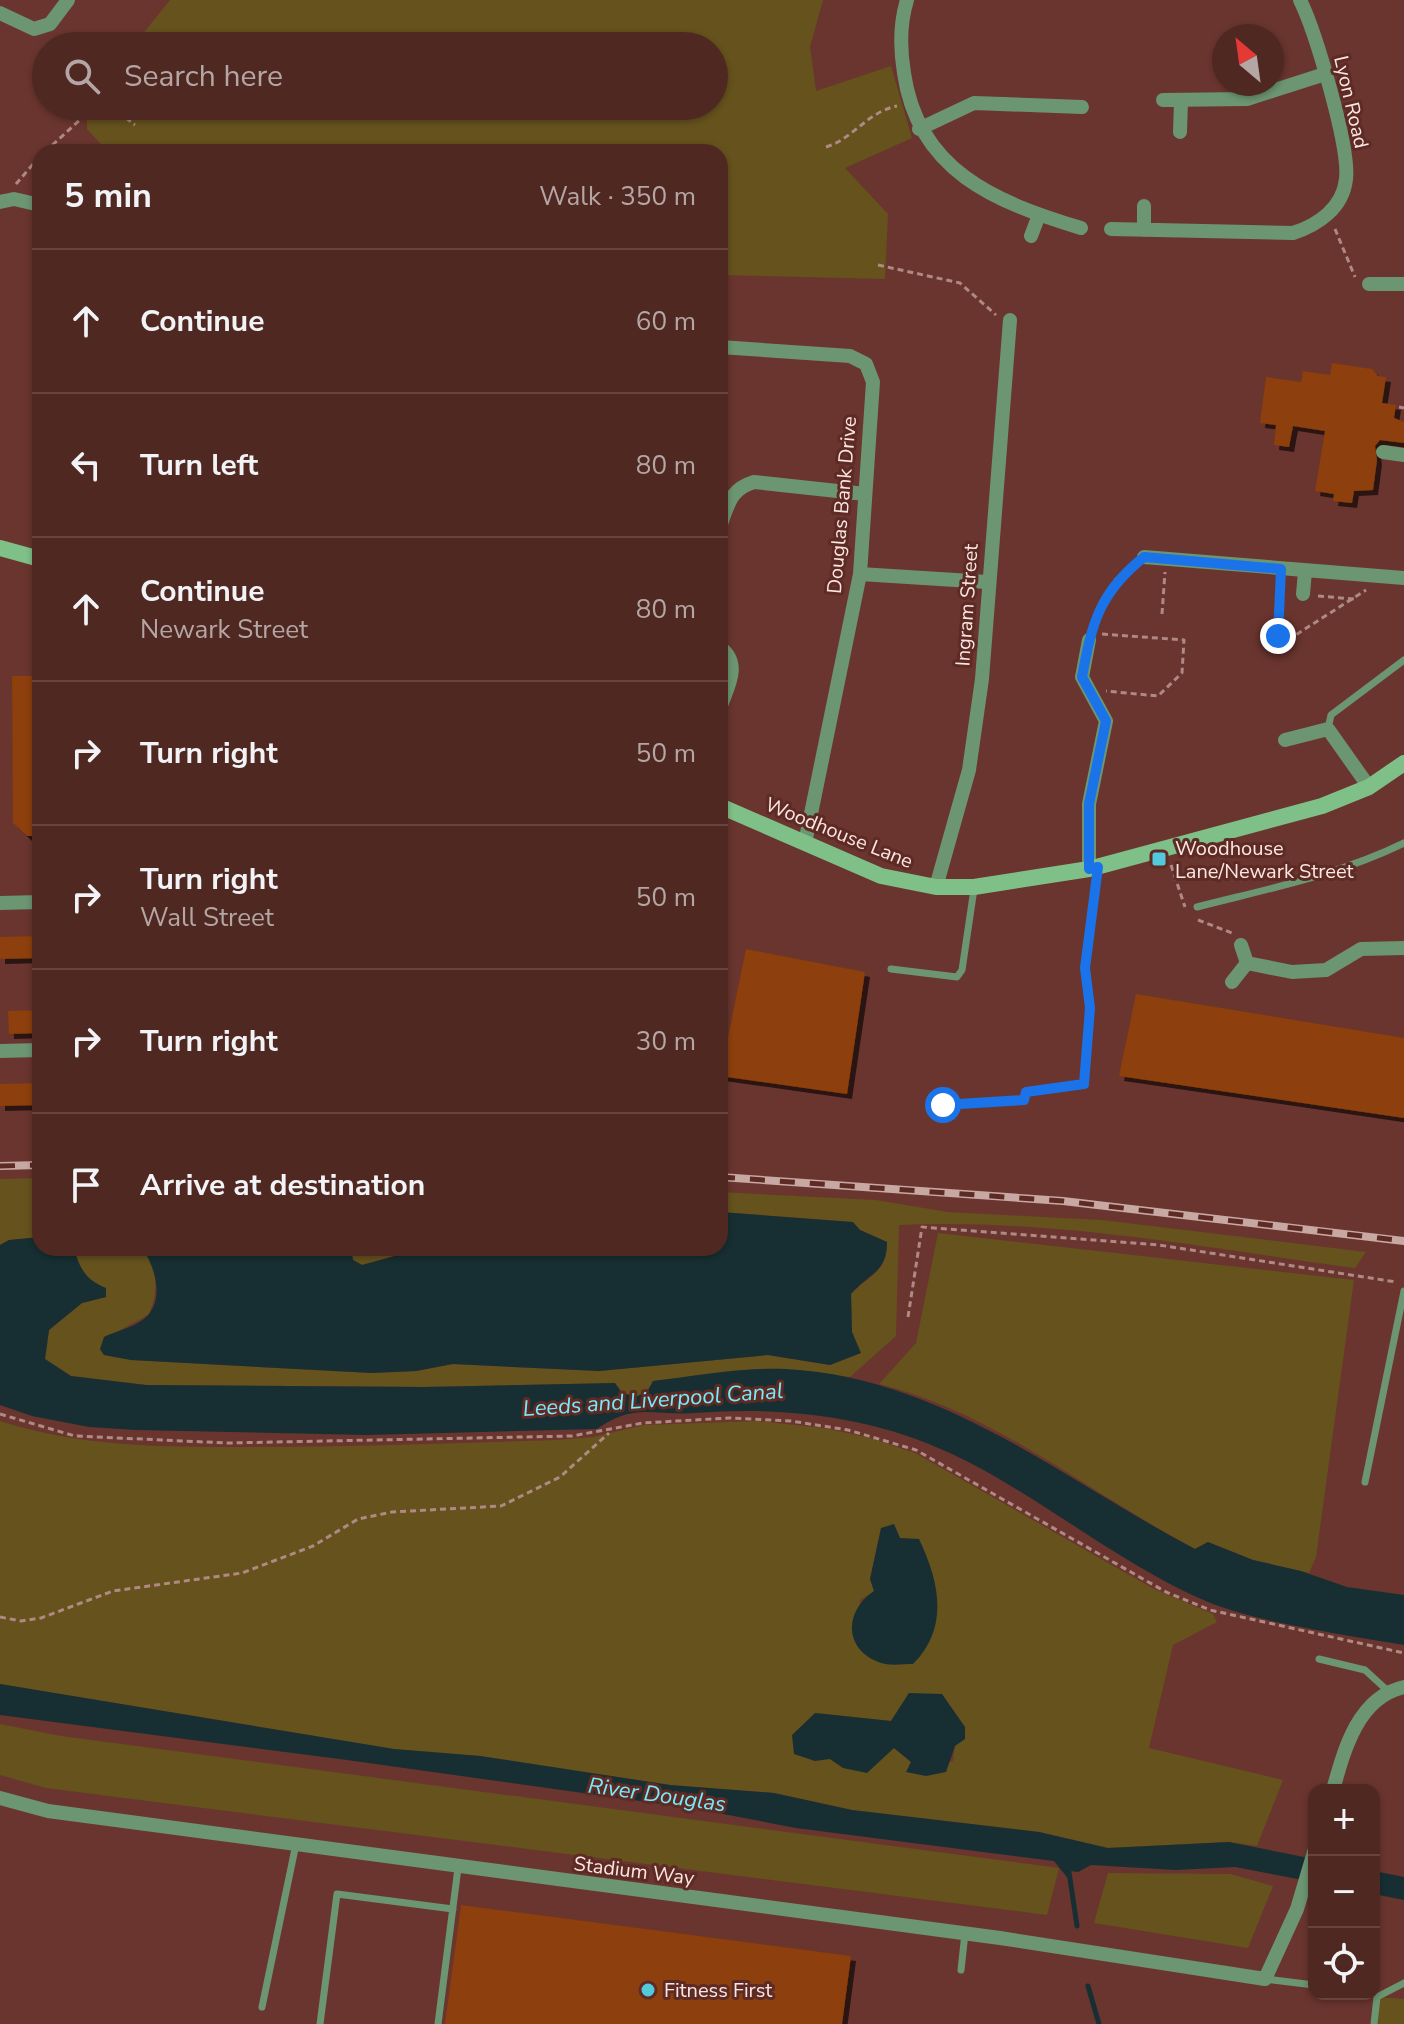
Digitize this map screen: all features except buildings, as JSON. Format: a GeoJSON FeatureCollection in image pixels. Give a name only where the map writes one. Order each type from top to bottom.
{"type":"FeatureCollection","features":[{"type":"Feature","properties":{"kind":"main road"},"geometry":{"type":"LineString","coordinates":[[0,548],[32,557]]}},
{"type":"Feature","properties":{"kind":"main road","name":"Woodhouse Lane"},"geometry":{"type":"LineString","coordinates":[[728,809],[881,876],[936,887],[974,887],[1093,868],[1322,806],[1369,787],[1404,763]]}},
{"type":"Feature","properties":{"kind":"street"},"geometry":{"type":"LineString","coordinates":[[0,13],[34,29],[50,24],[68,0]]}},
{"type":"Feature","properties":{"kind":"street"},"geometry":{"type":"LineString","coordinates":[[907,0],[902,15],[902,57],[908,103],[919,129],[935,151],[965,179],[1039,215],[1081,228]]}},
{"type":"Feature","properties":{"kind":"street","name":"Lyon Road"},"geometry":{"type":"LineString","coordinates":[[1303,1],[1344,152],[1346,179],[1337,204],[1326,216]]}},
{"type":"Feature","properties":{"kind":"street"},"geometry":{"type":"LineString","coordinates":[[1163,100],[1247,99],[1325,74]]}},
{"type":"Feature","properties":{"kind":"street"},"geometry":{"type":"LineString","coordinates":[[919,129],[974,103],[1057,98],[1082,107]]}},
{"type":"Feature","properties":{"kind":"street"},"geometry":{"type":"LineString","coordinates":[[1180,132],[1181,101]]}},
{"type":"Feature","properties":{"kind":"street"},"geometry":{"type":"LineString","coordinates":[[7,200],[32,204]]}},
{"type":"Feature","properties":{"kind":"street"},"geometry":{"type":"LineString","coordinates":[[1144,206],[1144,230]]}},
{"type":"Feature","properties":{"kind":"street"},"geometry":{"type":"LineString","coordinates":[[1031,236],[1039,215]]}},
{"type":"Feature","properties":{"kind":"street"},"geometry":{"type":"LineString","coordinates":[[1111,229],[1293,233],[1326,216]]}},
{"type":"Feature","properties":{"kind":"street"},"geometry":{"type":"LineString","coordinates":[[1369,284],[1404,284]]}},
{"type":"Feature","properties":{"kind":"street","name":"Ingram Street"},"geometry":{"type":"LineString","coordinates":[[936,887],[969,770],[982,679],[987,582],[1010,320]]}},
{"type":"Feature","properties":{"kind":"street","name":"Douglas Bank Drive"},"geometry":{"type":"LineString","coordinates":[[728,348],[850,356],[866,364],[873,382],[860,574],[805,843]]}},
{"type":"Feature","properties":{"kind":"street"},"geometry":{"type":"LineString","coordinates":[[1383,452],[1404,455]]}},
{"type":"Feature","properties":{"kind":"street"},"geometry":{"type":"LineString","coordinates":[[728,503],[739,487],[754,482],[865,494]]}},
{"type":"Feature","properties":{"kind":"street"},"geometry":{"type":"LineString","coordinates":[[1144,557],[1404,578]]}},
{"type":"Feature","properties":{"kind":"street"},"geometry":{"type":"LineString","coordinates":[[1303,594],[1305,571]]}},
{"type":"Feature","properties":{"kind":"street"},"geometry":{"type":"LineString","coordinates":[[860,574],[987,582]]}},
{"type":"Feature","properties":{"kind":"street"},"geometry":{"type":"LineString","coordinates":[[1089,640],[1082,677],[1106,721],[1089,804],[1093,868]]}},
{"type":"Feature","properties":{"kind":"street"},"geometry":{"type":"LineString","coordinates":[[728,653],[734,669],[728,686]]}},
{"type":"Feature","properties":{"kind":"street"},"geometry":{"type":"LineString","coordinates":[[1285,740],[1328,729],[1369,787]]}},
{"type":"Feature","properties":{"kind":"street"},"geometry":{"type":"LineString","coordinates":[[0,903],[32,902]]}},
{"type":"Feature","properties":{"kind":"street"},"geometry":{"type":"LineString","coordinates":[[1241,945],[1247,963]]}},
{"type":"Feature","properties":{"kind":"street"},"geometry":{"type":"LineString","coordinates":[[1247,963],[1292,972],[1326,970],[1361,949],[1404,948]]}},
{"type":"Feature","properties":{"kind":"street"},"geometry":{"type":"LineString","coordinates":[[1232,982],[1247,963]]}},
{"type":"Feature","properties":{"kind":"street"},"geometry":{"type":"LineString","coordinates":[[0,1051],[32,1050]]}},
{"type":"Feature","properties":{"kind":"street"},"geometry":{"type":"LineString","coordinates":[[1335,1784],[1365,1709],[1397,1689]]}},
{"type":"Feature","properties":{"kind":"street","name":"Stadium Way"},"geometry":{"type":"LineString","coordinates":[[0,1798],[48,1811],[458,1868],[965,1933],[1265,1979]]}},
{"type":"Feature","properties":{"kind":"street"},"geometry":{"type":"LineString","coordinates":[[1265,1979],[1297,1909],[1313,1856]]}},
{"type":"Feature","properties":{"kind":"lane"},"geometry":{"type":"LineString","coordinates":[[1328,729],[1331,715],[1404,660]]}},
{"type":"Feature","properties":{"kind":"lane"},"geometry":{"type":"LineString","coordinates":[[1197,907],[1324,875],[1366,861],[1404,843]]}},
{"type":"Feature","properties":{"kind":"lane"},"geometry":{"type":"LineString","coordinates":[[943,1105],[1024,1100],[1026,1092],[1084,1084],[1090,1008],[1085,968],[1093,868]]}},
{"type":"Feature","properties":{"kind":"lane"},"geometry":{"type":"LineString","coordinates":[[891,969],[957,977],[962,970],[974,887]]}},
{"type":"Feature","properties":{"kind":"lane"},"geometry":{"type":"LineString","coordinates":[[1365,1482],[1404,1291]]}},
{"type":"Feature","properties":{"kind":"lane"},"geometry":{"type":"LineString","coordinates":[[1319,1659],[1365,1670],[1397,1689]]}},
{"type":"Feature","properties":{"kind":"lane"},"geometry":{"type":"LineString","coordinates":[[262,2007],[296,1844]]}},
{"type":"Feature","properties":{"kind":"lane"},"geometry":{"type":"LineString","coordinates":[[438,2024],[458,1868]]}},
{"type":"Feature","properties":{"kind":"lane"},"geometry":{"type":"LineString","coordinates":[[320,2024],[337,1894],[453,1909]]}},
{"type":"Feature","properties":{"kind":"lane"},"geometry":{"type":"LineString","coordinates":[[961,1970],[965,1933]]}},
{"type":"Feature","properties":{"kind":"lane","name":"Stadium Way"},"geometry":{"type":"LineString","coordinates":[[1265,1979],[1308,1984]]}},
{"type":"Feature","properties":{"kind":"lane"},"geometry":{"type":"LineString","coordinates":[[1380,1995],[1404,1983]]}},
{"type":"Feature","properties":{"kind":"lane"},"geometry":{"type":"LineString","coordinates":[[1374,2024],[1377,2000]]}},
{"type":"Feature","properties":{"kind":"path"},"geometry":{"type":"LineString","coordinates":[[826,147],[840,143],[871,115],[908,103]]}},
{"type":"Feature","properties":{"kind":"path"},"geometry":{"type":"LineString","coordinates":[[54,144],[80,120]]}},
{"type":"Feature","properties":{"kind":"path"},"geometry":{"type":"LineString","coordinates":[[129,120],[135,125]]}},
{"type":"Feature","properties":{"kind":"path"},"geometry":{"type":"LineString","coordinates":[[7,200],[32,165]]}},
{"type":"Feature","properties":{"kind":"path"},"geometry":{"type":"LineString","coordinates":[[1326,216],[1333,225],[1352,275],[1369,284]]}},
{"type":"Feature","properties":{"kind":"path"},"geometry":{"type":"LineString","coordinates":[[878,265],[960,283],[1000,318],[1010,320]]}},
{"type":"Feature","properties":{"kind":"path"},"geometry":{"type":"LineString","coordinates":[[1091,690],[1158,696],[1182,673],[1184,640],[1091,634],[1094,619],[1116,579],[1144,557]]}},
{"type":"Feature","properties":{"kind":"path"},"geometry":{"type":"LineString","coordinates":[[1162,614],[1166,561]]}},
{"type":"Feature","properties":{"kind":"path"},"geometry":{"type":"LineString","coordinates":[[1281,569],[1278,636],[1294,636],[1386,576]]}},
{"type":"Feature","properties":{"kind":"path"},"geometry":{"type":"LineString","coordinates":[[908,1317],[922,1227],[1159,1245],[1404,1284]]}},
{"type":"Feature","properties":{"kind":"path"},"geometry":{"type":"LineString","coordinates":[[0,1414],[75,1436],[227,1443],[592,1435],[643,1423],[757,1418],[871,1436],[916,1450],[1180,1598],[1210,1610],[1404,1653]]}},
{"type":"Feature","properties":{"kind":"path"},"geometry":{"type":"LineString","coordinates":[[0,1617],[21,1621],[41,1618],[113,1591],[242,1573],[313,1546],[358,1519],[392,1512],[501,1506],[560,1477],[611,1430]]}},
{"type":"Feature","properties":{"kind":"shaded area"},"geometry":{"type":"Polygon","coordinates":[[[170,0],[823,0],[810,47],[816,91],[891,66],[912,138],[845,168],[888,214],[885,279],[728,275],[728,144],[101,144],[87,129],[87,120],[728,120],[728,32],[144,32],[170,0]]]}},
{"type":"Feature","properties":{"kind":"shaded area"},"geometry":{"type":"Polygon","coordinates":[[[32,1178],[32,1238],[9,1240],[0,1245],[0,1179],[32,1178]]]}},
{"type":"Feature","properties":{"kind":"shaded area"},"geometry":{"type":"Polygon","coordinates":[[[728,1192],[876,1200],[948,1212],[1102,1220],[1366,1252],[1355,1268],[1071,1230],[956,1224],[899,1225],[896,1336],[850,1377],[759,1369],[653,1381],[645,1392],[634,1397],[625,1395],[615,1383],[425,1387],[146,1385],[71,1376],[45,1359],[49,1330],[82,1303],[106,1297],[80,1269],[75,1256],[147,1256],[155,1280],[149,1314],[105,1343],[100,1349],[104,1355],[131,1360],[372,1373],[416,1371],[453,1364],[599,1371],[768,1355],[830,1365],[860,1353],[852,1332],[851,1294],[881,1267],[886,1252],[887,1242],[860,1230],[852,1222],[728,1213],[728,1192]]]}},
{"type":"Feature","properties":{"kind":"shaded area"},"geometry":{"type":"Polygon","coordinates":[[[938,1233],[1354,1280],[1316,1557],[1309,1573],[1253,1560],[1208,1542],[1195,1549],[1002,1434],[921,1397],[879,1384],[916,1343],[938,1233]]]}},
{"type":"Feature","properties":{"kind":"shaded area"},"geometry":{"type":"Polygon","coordinates":[[[352,1256],[395,1256],[362,1265],[353,1260],[352,1256]]]}},
{"type":"Feature","properties":{"kind":"shaded area"},"geometry":{"type":"Polygon","coordinates":[[[0,1421],[91,1441],[152,1446],[246,1447],[556,1440],[593,1437],[644,1425],[758,1421],[824,1428],[870,1438],[915,1453],[1154,1589],[1213,1614],[1217,1622],[1173,1645],[1149,1748],[1283,1780],[1257,1846],[1229,1842],[1108,1848],[1039,1832],[852,1810],[774,1793],[670,1785],[480,1756],[394,1749],[0,1684],[0,1421]],[[881,1529],[870,1579],[875,1591],[860,1600],[866,1655],[899,1538],[881,1529]],[[909,1693],[891,1721],[815,1713],[830,1759],[843,1768],[894,1748],[911,1762],[907,1772],[953,1761],[955,1746],[909,1693]]]}},
{"type":"Feature","properties":{"kind":"shaded area"},"geometry":{"type":"Polygon","coordinates":[[[0,1724],[61,1736],[1059,1868],[1047,1915],[46,1788],[0,1775],[0,1724]]]}},
{"type":"Feature","properties":{"kind":"shaded area"},"geometry":{"type":"Polygon","coordinates":[[[1108,1873],[1231,1874],[1273,1886],[1248,1948],[1094,1923],[1108,1873]]]}},
{"type":"Feature","properties":{"kind":"shaded area"},"geometry":{"type":"Polygon","coordinates":[[[1380,1997],[1404,1999],[1404,2024],[1375,2024],[1377,2000],[1380,1997]]]}},
{"type":"Feature","properties":{"kind":"water"},"geometry":{"type":"Polygon","coordinates":[[[728,1213],[853,1222],[860,1230],[887,1242],[880,1267],[851,1294],[852,1332],[861,1353],[830,1365],[768,1355],[599,1371],[453,1364],[416,1371],[372,1373],[131,1360],[104,1355],[100,1349],[104,1337],[139,1322],[153,1306],[156,1280],[146,1256],[352,1256],[353,1260],[362,1265],[395,1256],[728,1256],[728,1213]]]}},
{"type":"Feature","properties":{"kind":"water","name":"Leeds and Liverpool Canal"},"geometry":{"type":"Polygon","coordinates":[[[32,1238],[32,1256],[77,1256],[85,1273],[106,1288],[106,1297],[82,1303],[49,1330],[45,1359],[71,1376],[146,1385],[425,1387],[615,1383],[621,1392],[635,1397],[647,1392],[653,1381],[736,1371],[786,1369],[843,1376],[897,1391],[949,1411],[1048,1463],[1195,1549],[1208,1542],[1253,1560],[1301,1571],[1347,1587],[1404,1595],[1404,1645],[1278,1622],[1208,1602],[1142,1568],[1015,1489],[950,1453],[889,1430],[825,1416],[760,1411],[645,1412],[623,1416],[597,1429],[367,1435],[136,1430],[89,1427],[32,1416],[0,1405],[0,1245],[9,1240],[32,1238]]]}},
{"type":"Feature","properties":{"kind":"water"},"geometry":{"type":"Polygon","coordinates":[[[894,1524],[900,1538],[919,1539],[936,1588],[936,1620],[932,1635],[913,1664],[885,1664],[869,1657],[854,1640],[852,1630],[857,1609],[874,1591],[870,1579],[881,1528],[894,1524]]]}},
{"type":"Feature","properties":{"kind":"water","name":"River Douglas"},"geometry":{"type":"Polygon","coordinates":[[[0,1684],[394,1749],[480,1756],[670,1785],[774,1793],[852,1810],[1039,1832],[1108,1848],[1229,1842],[1308,1858],[1308,1881],[1235,1867],[1176,1870],[1091,1865],[1078,1872],[1070,1871],[1070,1881],[1054,1861],[796,1828],[697,1809],[347,1760],[0,1715],[0,1684]]]}},
{"type":"Feature","properties":{"kind":"water"},"geometry":{"type":"Polygon","coordinates":[[[909,1693],[942,1694],[965,1727],[965,1739],[955,1746],[946,1772],[926,1776],[906,1772],[911,1762],[894,1748],[867,1773],[843,1768],[830,1759],[815,1761],[794,1754],[792,1735],[815,1713],[891,1721],[909,1693]]]}},
{"type":"Feature","properties":{"kind":"water"},"geometry":{"type":"Polygon","coordinates":[[[1380,1872],[1404,1877],[1404,1900],[1380,1895],[1380,1872]]]}},
{"type":"Feature","properties":{"kind":"waterway"},"geometry":{"type":"LineString","coordinates":[[1069,1872],[1077,1926]]}},
{"type":"Feature","properties":{"kind":"waterway"},"geometry":{"type":"LineString","coordinates":[[1088,1986],[1099,2024]]}},
{"type":"Feature","properties":{"kind":"railway"},"geometry":{"type":"LineString","coordinates":[[0,1166],[32,1165]]}},
{"type":"Feature","properties":{"kind":"railway"},"geometry":{"type":"LineString","coordinates":[[728,1178],[1063,1201],[1404,1241]]}},
{"type":"Feature","properties":{"kind":"place","name":"Woodhouse Lane/Newark Street"},"geometry":{"type":"Point","coordinates":[1159,859]}},
{"type":"Feature","properties":{"kind":"place","name":"Fitness First"},"geometry":{"type":"Point","coordinates":[648,1990]}},
{"type":"Feature","properties":{"kind":"route"},"geometry":{"type":"LineString","coordinates":[[943,1105],[1024,1100],[1026,1092],[1084,1084],[1090,1008],[1085,990],[1085,968],[1098,867],[1089,869],[1089,804],[1106,721],[1099,702],[1082,677],[1094,619],[1116,579],[1144,557],[1281,569],[1278,636]]}}]}
